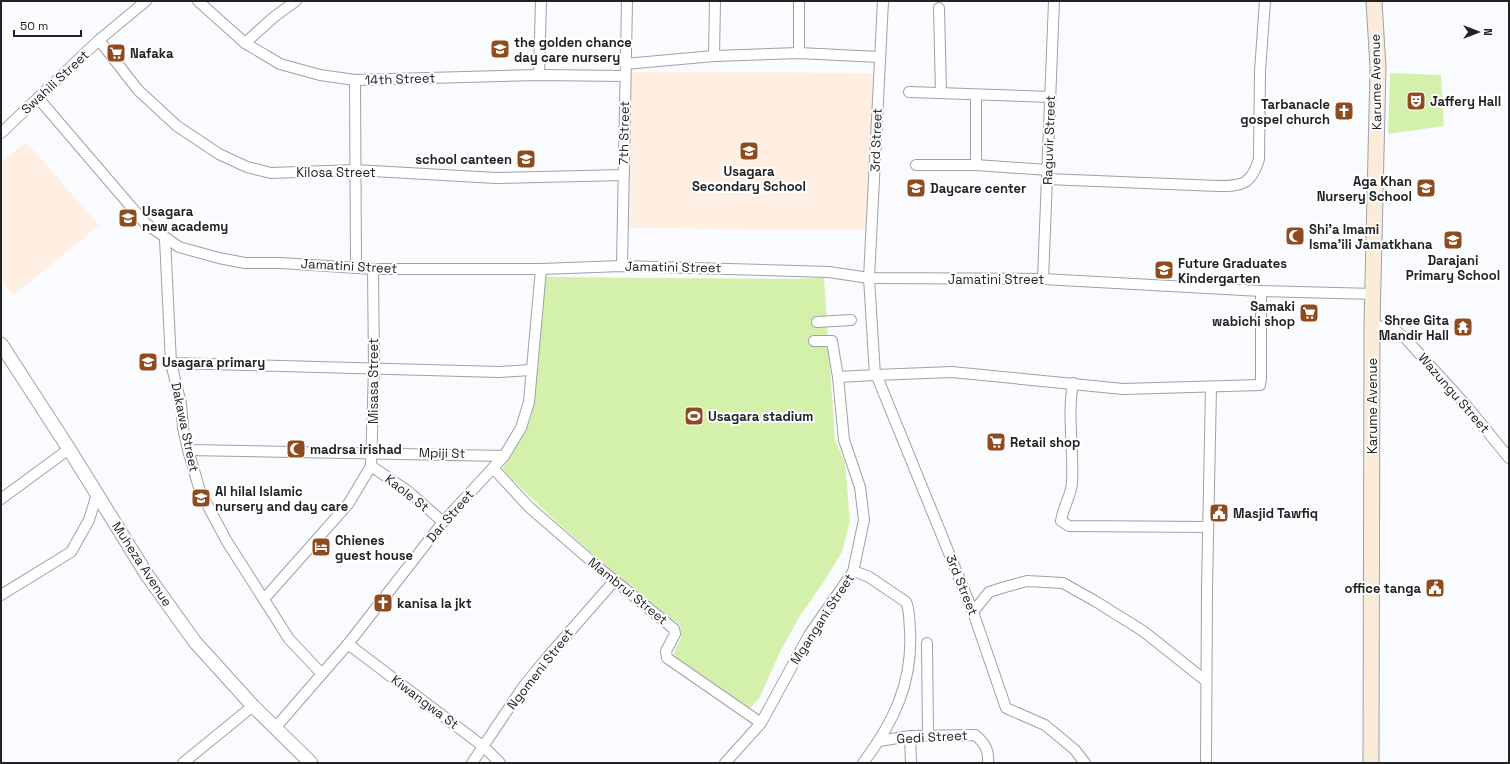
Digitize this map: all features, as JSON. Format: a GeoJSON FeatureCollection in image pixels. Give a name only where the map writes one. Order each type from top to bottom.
{"type":"FeatureCollection","features":[{"type":"Feature","properties":{"kind":"main road","name":"Karume Avenue"},"geometry":{"type":"LineString","coordinates":[[1371,763],[1372,325],[1374,294],[1378,68],[1374,1]]}},
{"type":"Feature","properties":{"kind":"street","name":"Swahili Street"},"geometry":{"type":"LineString","coordinates":[[1,133],[99,40],[146,1]]}},
{"type":"Feature","properties":{"kind":"street","name":"14th Street"},"geometry":{"type":"LineString","coordinates":[[198,1],[245,43],[280,64],[320,75],[355,80],[539,75],[625,76]]}},
{"type":"Feature","properties":{"kind":"street"},"geometry":{"type":"LineString","coordinates":[[245,43],[274,17],[296,1]]}},
{"type":"Feature","properties":{"kind":"street"},"geometry":{"type":"LineString","coordinates":[[539,75],[541,1]]}},
{"type":"Feature","properties":{"kind":"street","name":"7th Street"},"geometry":{"type":"LineString","coordinates":[[622,266],[627,1]]}},
{"type":"Feature","properties":{"kind":"street"},"geometry":{"type":"LineString","coordinates":[[714,56],[715,1]]}},
{"type":"Feature","properties":{"kind":"street"},"geometry":{"type":"LineString","coordinates":[[799,53],[800,1]]}},
{"type":"Feature","properties":{"kind":"street","name":"3rd Street"},"geometry":{"type":"LineString","coordinates":[[869,278],[883,1]]}},
{"type":"Feature","properties":{"kind":"street","name":"Raguvir Street"},"geometry":{"type":"LineString","coordinates":[[1044,279],[1054,1]]}},
{"type":"Feature","properties":{"kind":"street"},"geometry":{"type":"LineString","coordinates":[[916,165],[976,165],[1048,175],[1218,186],[1236,186],[1245,183],[1255,169],[1259,159],[1260,71],[1265,1]]}},
{"type":"Feature","properties":{"kind":"street"},"geometry":{"type":"LineString","coordinates":[[939,8],[941,93]]}},
{"type":"Feature","properties":{"kind":"street","name":"Kilosa Street"},"geometry":{"type":"LineString","coordinates":[[99,40],[138,90],[177,126],[218,154],[248,167],[271,173],[355,170],[496,178],[624,175]]}},
{"type":"Feature","properties":{"kind":"street"},"geometry":{"type":"LineString","coordinates":[[625,64],[714,56],[799,53],[879,57]]}},
{"type":"Feature","properties":{"kind":"street"},"geometry":{"type":"LineString","coordinates":[[355,80],[356,267]]}},
{"type":"Feature","properties":{"kind":"street"},"geometry":{"type":"LineString","coordinates":[[909,92],[1051,97]]}},
{"type":"Feature","properties":{"kind":"street"},"geometry":{"type":"LineString","coordinates":[[976,94],[976,165]]}},
{"type":"Feature","properties":{"kind":"street","name":"Jamatini Street"},"geometry":{"type":"LineString","coordinates":[[38,98],[145,223],[165,239],[179,247],[199,253],[245,263],[356,267],[373,269],[542,270],[622,266],[829,272],[869,278],[1044,279],[1261,291],[1374,294]]}},
{"type":"Feature","properties":{"kind":"street","name":"Dakawa Street"},"geometry":{"type":"LineString","coordinates":[[165,239],[171,363],[181,404],[183,428],[200,491],[226,540],[289,640],[321,673]]}},
{"type":"Feature","properties":{"kind":"street","name":"Misasa Street"},"geometry":{"type":"LineString","coordinates":[[264,599],[349,503],[371,466],[373,452],[374,368],[373,269]]}},
{"type":"Feature","properties":{"kind":"street","name":"Dar Street"},"geometry":{"type":"LineString","coordinates":[[275,728],[321,673],[348,644],[443,522],[504,456],[521,428],[529,402],[542,270]]}},
{"type":"Feature","properties":{"kind":"street"},"geometry":{"type":"LineString","coordinates":[[869,278],[876,374]]}},
{"type":"Feature","properties":{"kind":"street"},"geometry":{"type":"LineString","coordinates":[[838,377],[876,374],[952,372],[1123,389],[1260,385],[1261,291]]}},
{"type":"Feature","properties":{"kind":"street"},"geometry":{"type":"LineString","coordinates":[[818,322],[851,320]]}},
{"type":"Feature","properties":{"kind":"street","name":"Wazungu Street"},"geometry":{"type":"LineString","coordinates":[[1372,325],[1394,329],[1406,339],[1465,404],[1509,458]]}},
{"type":"Feature","properties":{"kind":"street","name":"Mgangani Street"},"geometry":{"type":"LineString","coordinates":[[725,763],[760,723],[809,635],[854,571],[864,520],[860,487],[844,440],[838,377],[832,341],[814,341]]}},
{"type":"Feature","properties":{"kind":"street","name":"Muheza Avenue"},"geometry":{"type":"LineString","coordinates":[[1,344],[69,449],[147,575],[195,642],[252,706],[307,762]]}},
{"type":"Feature","properties":{"kind":"street"},"geometry":{"type":"LineString","coordinates":[[171,363],[499,372],[531,370]]}},
{"type":"Feature","properties":{"kind":"street","name":"3rd Street"},"geometry":{"type":"LineString","coordinates":[[876,374],[973,612],[1006,708],[1045,725],[1075,750],[1085,763]]}},
{"type":"Feature","properties":{"kind":"street"},"geometry":{"type":"LineString","coordinates":[[1074,383],[1071,451],[1072,485],[1069,497],[1064,506],[1061,521],[1069,526],[1208,527]]}},
{"type":"Feature","properties":{"kind":"street"},"geometry":{"type":"LineString","coordinates":[[1206,763],[1211,387]]}},
{"type":"Feature","properties":{"kind":"street"},"geometry":{"type":"LineString","coordinates":[[1,499],[69,449]]}},
{"type":"Feature","properties":{"kind":"street","name":"Mpiji St"},"geometry":{"type":"LineString","coordinates":[[188,450],[373,452],[504,456]]}},
{"type":"Feature","properties":{"kind":"street","name":"Kaole St"},"geometry":{"type":"LineString","coordinates":[[371,466],[409,492],[443,522]]}},
{"type":"Feature","properties":{"kind":"street","name":"Mambrui Street"},"geometry":{"type":"LineString","coordinates":[[493,468],[529,507],[675,630],[675,634],[666,651],[668,658],[760,723]]}},
{"type":"Feature","properties":{"kind":"street"},"geometry":{"type":"LineString","coordinates":[[1,595],[71,552],[89,520],[97,494]]}},
{"type":"Feature","properties":{"kind":"street"},"geometry":{"type":"LineString","coordinates":[[854,571],[869,577],[891,591],[908,605],[911,649],[907,678],[893,714],[879,742],[863,763]]}},
{"type":"Feature","properties":{"kind":"street","name":"Ngomeni Street"},"geometry":{"type":"LineString","coordinates":[[472,763],[514,701],[545,660],[615,580]]}},
{"type":"Feature","properties":{"kind":"street"},"geometry":{"type":"LineString","coordinates":[[973,612],[989,592],[1027,581],[1064,583],[1143,631],[1206,681]]}},
{"type":"Feature","properties":{"kind":"street"},"geometry":{"type":"LineString","coordinates":[[927,643],[928,735]]}},
{"type":"Feature","properties":{"kind":"street","name":"Kiwangwa St"},"geometry":{"type":"LineString","coordinates":[[348,644],[484,747],[500,763]]}},
{"type":"Feature","properties":{"kind":"street"},"geometry":{"type":"LineString","coordinates":[[183,763],[252,706]]}},
{"type":"Feature","properties":{"kind":"street","name":"Gedi Street"},"geometry":{"type":"LineString","coordinates":[[879,742],[910,736],[975,735],[982,740],[988,751],[988,763]]}},
{"type":"Feature","properties":{"kind":"street"},"geometry":{"type":"LineString","coordinates":[[910,736],[911,763]]}},
{"type":"Feature","properties":{"kind":"shaded area","name":"Usagara Secondary School"},"geometry":{"type":"Polygon","coordinates":[[[627,72],[873,73],[868,230],[626,228],[627,72]]]}},
{"type":"Feature","properties":{"kind":"shaded area"},"geometry":{"type":"Polygon","coordinates":[[[26,142],[99,225],[14,295],[1,279],[1,163],[26,142]]]}},
{"type":"Feature","properties":{"kind":"green space","name":"Jaffery Hall"},"geometry":{"type":"Polygon","coordinates":[[[1390,73],[1441,75],[1444,126],[1388,134],[1390,73]]]}},
{"type":"Feature","properties":{"kind":"green space"},"geometry":{"type":"Polygon","coordinates":[[[546,277],[824,278],[835,440],[845,463],[850,521],[842,552],[800,616],[781,650],[759,699],[750,708],[674,656],[675,649],[681,638],[680,625],[588,550],[502,469],[531,418],[546,277]]]}},
{"type":"Feature","properties":{"kind":"place","name":"the golden chance day care nursery"},"geometry":{"type":"Point","coordinates":[500,49]}},
{"type":"Feature","properties":{"kind":"place","name":"Nafaka"},"geometry":{"type":"Point","coordinates":[116,53]}},
{"type":"Feature","properties":{"kind":"place","name":"Jaffery Hall"},"geometry":{"type":"Point","coordinates":[1416,101]}},
{"type":"Feature","properties":{"kind":"place","name":"Tarbanacle gospel church"},"geometry":{"type":"Point","coordinates":[1344,111]}},
{"type":"Feature","properties":{"kind":"place","name":"Usagara Secondary School"},"geometry":{"type":"Point","coordinates":[749,151]}},
{"type":"Feature","properties":{"kind":"place","name":"school canteen"},"geometry":{"type":"Point","coordinates":[526,159]}},
{"type":"Feature","properties":{"kind":"place","name":"Daycare center"},"geometry":{"type":"Point","coordinates":[916,188]}},
{"type":"Feature","properties":{"kind":"place","name":"Aga Khan Nursery School"},"geometry":{"type":"Point","coordinates":[1426,188]}},
{"type":"Feature","properties":{"kind":"place","name":"Usagara new academy"},"geometry":{"type":"Point","coordinates":[128,218]}},
{"type":"Feature","properties":{"kind":"place","name":"Shi'a Imami Isma'ili Jamatkhana"},"geometry":{"type":"Point","coordinates":[1295,236]}},
{"type":"Feature","properties":{"kind":"place","name":"Darajani Primary School"},"geometry":{"type":"Point","coordinates":[1453,240]}},
{"type":"Feature","properties":{"kind":"place","name":"Future Graduates Kindergarten"},"geometry":{"type":"Point","coordinates":[1164,270]}},
{"type":"Feature","properties":{"kind":"place","name":"Samaki wabichi shop"},"geometry":{"type":"Point","coordinates":[1309,313]}},
{"type":"Feature","properties":{"kind":"place","name":"Shree Gita Mandir Hall"},"geometry":{"type":"Point","coordinates":[1463,327]}},
{"type":"Feature","properties":{"kind":"place","name":"Usagara primary"},"geometry":{"type":"Point","coordinates":[148,362]}},
{"type":"Feature","properties":{"kind":"place","name":"Usagara stadium"},"geometry":{"type":"Point","coordinates":[694,416]}},
{"type":"Feature","properties":{"kind":"place","name":"Retail shop"},"geometry":{"type":"Point","coordinates":[996,442]}},
{"type":"Feature","properties":{"kind":"place","name":"madrsa irishad"},"geometry":{"type":"Point","coordinates":[296,449]}},
{"type":"Feature","properties":{"kind":"place","name":"Al hilal Islamic nursery and day care"},"geometry":{"type":"Point","coordinates":[201,498]}},
{"type":"Feature","properties":{"kind":"place","name":"Masjid Tawfiq"},"geometry":{"type":"Point","coordinates":[1219,513]}},
{"type":"Feature","properties":{"kind":"place","name":"Chienes guest house"},"geometry":{"type":"Point","coordinates":[321,547]}},
{"type":"Feature","properties":{"kind":"place","name":"office tanga"},"geometry":{"type":"Point","coordinates":[1435,588]}},
{"type":"Feature","properties":{"kind":"place","name":"kanisa la jkt"},"geometry":{"type":"Point","coordinates":[383,603]}}]}
